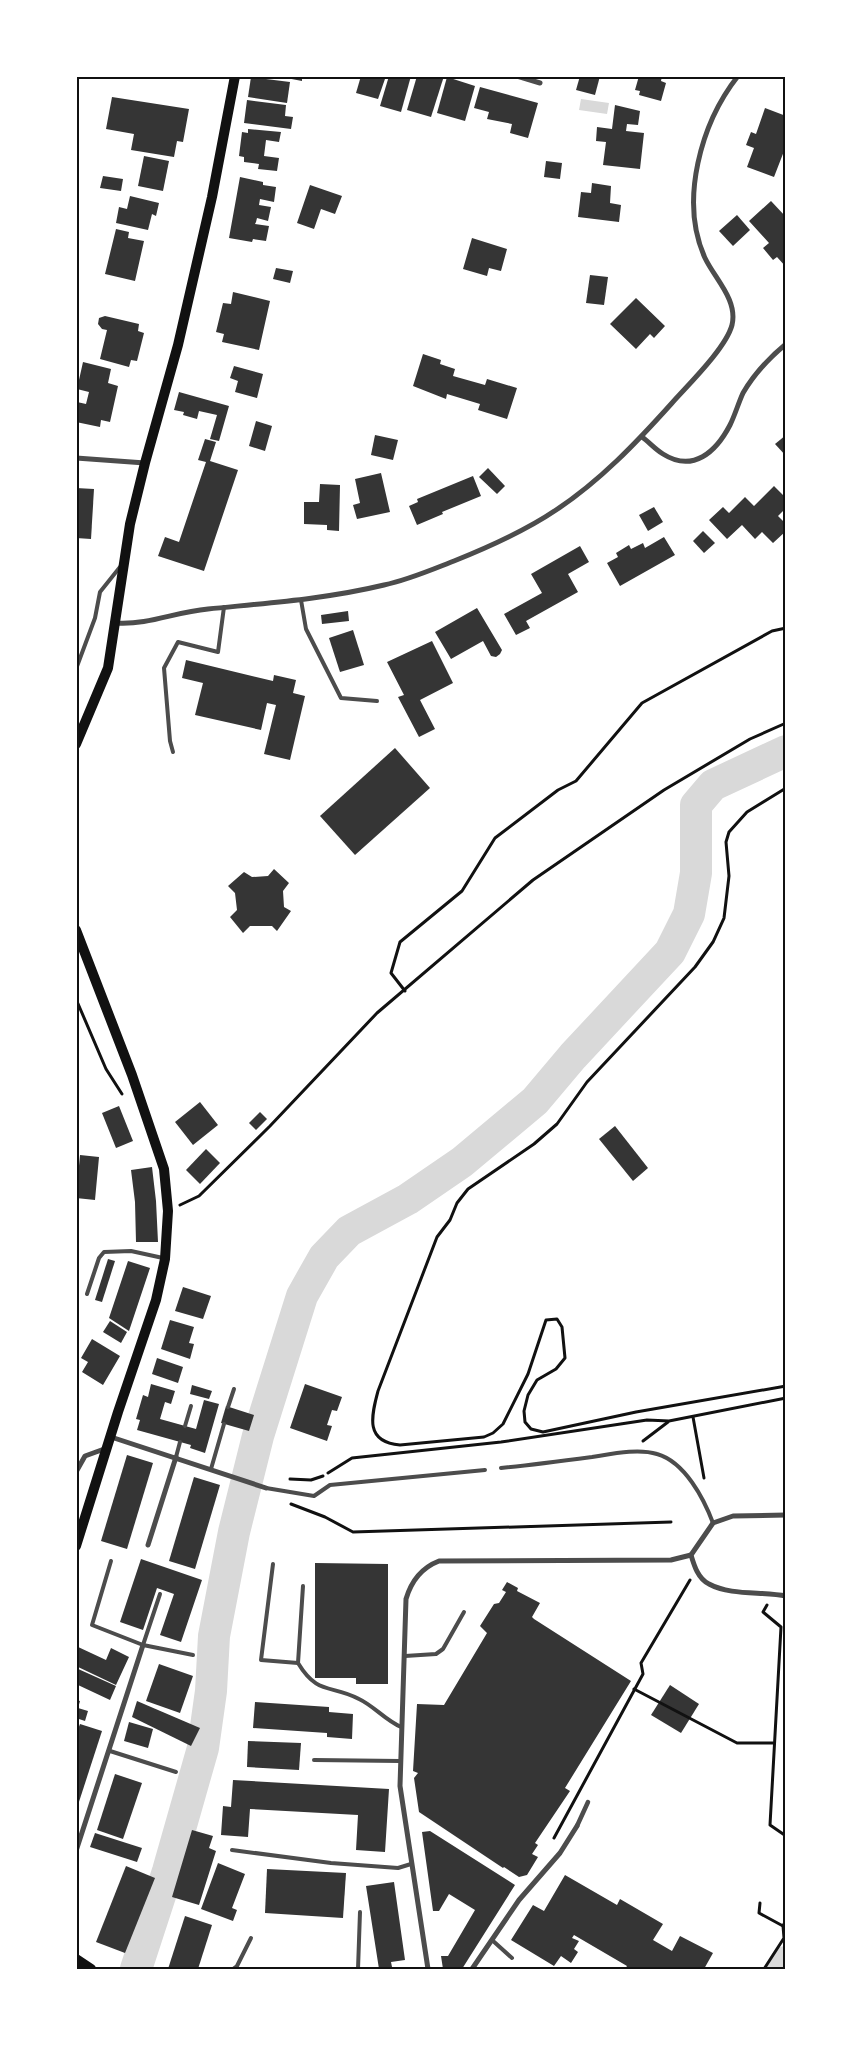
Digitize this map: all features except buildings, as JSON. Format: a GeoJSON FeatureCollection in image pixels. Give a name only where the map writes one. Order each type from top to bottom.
{"type":"FeatureCollection","features":[{"type":"Feature","properties":{"kind":"main road"},"geometry":{"type":"LineString","coordinates":[[76,744],[108,668],[130,524],[180,336],[212,198],[235,76]]}},
{"type":"Feature","properties":{"kind":"main road"},"geometry":{"type":"LineString","coordinates":[[76,930],[132,1075],[164,1169],[168,1211],[165,1259],[156,1300],[110,1436],[76,1546]]}},
{"type":"Feature","properties":{"kind":"main road"},"geometry":{"type":"LineString","coordinates":[[76,1959],[87,1968]]}},
{"type":"Feature","properties":{"kind":"street"},"geometry":{"type":"LineString","coordinates":[[517,76],[540,83]]}},
{"type":"Feature","properties":{"kind":"street"},"geometry":{"type":"LineString","coordinates":[[116,623],[138,624],[180,612],[301,600],[386,585],[420,575],[497,543],[554,511],[606,471],[642,437],[714,355],[731,328],[732,311],[728,298],[706,260],[699,243],[694,217],[698,166],[706,131],[727,90],[738,76]]}},
{"type":"Feature","properties":{"kind":"street"},"geometry":{"type":"LineString","coordinates":[[642,437],[663,454],[676,459],[688,461],[698,460],[707,456],[729,426],[754,376],[786,344]]}},
{"type":"Feature","properties":{"kind":"street"},"geometry":{"type":"LineString","coordinates":[[76,458],[145,463]]}},
{"type":"Feature","properties":{"kind":"street"},"geometry":{"type":"LineString","coordinates":[[110,1436],[266,1488]]}},
{"type":"Feature","properties":{"kind":"street"},"geometry":{"type":"LineString","coordinates":[[76,1472],[85,1456],[107,1448]]}},
{"type":"Feature","properties":{"kind":"street"},"geometry":{"type":"LineString","coordinates":[[148,1545],[176,1457]]}},
{"type":"Feature","properties":{"kind":"street"},"geometry":{"type":"LineString","coordinates":[[428,1969],[400,1786],[406,1600],[409,1587],[417,1576],[431,1564],[439,1561],[671,1560],[691,1555],[713,1523],[733,1516],[786,1515]]}},
{"type":"Feature","properties":{"kind":"street"},"geometry":{"type":"LineString","coordinates":[[691,1555],[696,1570],[708,1584],[731,1591],[773,1593],[786,1596]]}},
{"type":"Feature","properties":{"kind":"street"},"geometry":{"type":"LineString","coordinates":[[76,1851],[143,1645]]}},
{"type":"Feature","properties":{"kind":"street"},"geometry":{"type":"LineString","coordinates":[[472,1969],[519,1900],[560,1853],[577,1826],[588,1802]]}},
{"type":"Feature","properties":{"kind":"lane"},"geometry":{"type":"LineString","coordinates":[[76,669],[95,618],[100,592],[124,562]]}},
{"type":"Feature","properties":{"kind":"lane"},"geometry":{"type":"LineString","coordinates":[[301,600],[306,629],[340,698],[377,701]]}},
{"type":"Feature","properties":{"kind":"lane"},"geometry":{"type":"LineString","coordinates":[[173,752],[170,741],[164,668],[178,642],[218,652],[224,607]]}},
{"type":"Feature","properties":{"kind":"lane"},"geometry":{"type":"LineString","coordinates":[[87,1294],[99,1258],[104,1252],[131,1251],[165,1259]]}},
{"type":"Feature","properties":{"kind":"lane"},"geometry":{"type":"LineString","coordinates":[[228,1406],[234,1389]]}},
{"type":"Feature","properties":{"kind":"lane"},"geometry":{"type":"LineString","coordinates":[[185,1426],[191,1406]]}},
{"type":"Feature","properties":{"kind":"lane"},"geometry":{"type":"LineString","coordinates":[[211,1469],[224,1424]]}},
{"type":"Feature","properties":{"kind":"lane"},"geometry":{"type":"LineString","coordinates":[[176,1457],[180,1442]]}},
{"type":"Feature","properties":{"kind":"lane"},"geometry":{"type":"LineString","coordinates":[[501,1468],[628,1452],[657,1454],[673,1462],[701,1494],[713,1523]]}},
{"type":"Feature","properties":{"kind":"lane"},"geometry":{"type":"LineString","coordinates":[[266,1488],[314,1496],[330,1485],[485,1470]]}},
{"type":"Feature","properties":{"kind":"lane"},"geometry":{"type":"LineString","coordinates":[[111,1562],[92,1624],[143,1645],[193,1656]]}},
{"type":"Feature","properties":{"kind":"lane"},"geometry":{"type":"LineString","coordinates":[[273,1564],[261,1660],[298,1663]]}},
{"type":"Feature","properties":{"kind":"lane"},"geometry":{"type":"LineString","coordinates":[[303,1586],[298,1663],[307,1678],[315,1684],[359,1699],[388,1721],[401,1727]]}},
{"type":"Feature","properties":{"kind":"lane"},"geometry":{"type":"LineString","coordinates":[[143,1645],[160,1594]]}},
{"type":"Feature","properties":{"kind":"lane"},"geometry":{"type":"LineString","coordinates":[[405,1656],[436,1654],[443,1649],[464,1612]]}},
{"type":"Feature","properties":{"kind":"lane"},"geometry":{"type":"LineString","coordinates":[[110,1751],[176,1772]]}},
{"type":"Feature","properties":{"kind":"lane"},"geometry":{"type":"LineString","coordinates":[[314,1760],[400,1761]]}},
{"type":"Feature","properties":{"kind":"lane"},"geometry":{"type":"LineString","coordinates":[[232,1850],[331,1864],[398,1868],[411,1864]]}},
{"type":"Feature","properties":{"kind":"lane"},"geometry":{"type":"LineString","coordinates":[[358,1969],[360,1912]]}},
{"type":"Feature","properties":{"kind":"lane"},"geometry":{"type":"LineString","coordinates":[[233,1969],[237,1966],[252,1938]]}},
{"type":"Feature","properties":{"kind":"lane"},"geometry":{"type":"LineString","coordinates":[[492,1940],[512,1958]]}},
{"type":"Feature","properties":{"kind":"path"},"geometry":{"type":"LineString","coordinates":[[405,990],[391,973],[400,942],[462,891],[495,838],[558,790],[576,781],[642,703],[772,631],[786,628]]}},
{"type":"Feature","properties":{"kind":"path"},"geometry":{"type":"LineString","coordinates":[[168,1211],[199,1196],[270,1126],[377,1013],[533,880],[628,813],[714,759],[750,739],[786,723]]}},
{"type":"Feature","properties":{"kind":"path"},"geometry":{"type":"LineString","coordinates":[[786,788],[747,812],[728,832],[726,842],[729,876],[724,918],[713,942],[695,967],[586,1082],[557,1124],[534,1144],[468,1188],[457,1203],[450,1220],[437,1237],[378,1391],[372,1418],[373,1429],[378,1438],[388,1444],[400,1445],[484,1437],[493,1433],[503,1424],[528,1374],[546,1320],[557,1319],[562,1327],[565,1358],[556,1369],[537,1380],[528,1394],[524,1411],[525,1422],[531,1429],[543,1432],[636,1412],[786,1386]]}},
{"type":"Feature","properties":{"kind":"path"},"geometry":{"type":"LineString","coordinates":[[76,999],[106,1070],[126,1100]]}},
{"type":"Feature","properties":{"kind":"path"},"geometry":{"type":"LineString","coordinates":[[671,1522],[353,1532],[325,1517],[274,1498],[281,1479],[311,1480],[328,1474],[352,1458],[501,1442],[647,1420],[669,1422],[786,1398]]}},
{"type":"Feature","properties":{"kind":"path"},"geometry":{"type":"LineString","coordinates":[[693,1417],[700,1466],[706,1486]]}},
{"type":"Feature","properties":{"kind":"path"},"geometry":{"type":"LineString","coordinates":[[628,1452],[669,1422]]}},
{"type":"Feature","properties":{"kind":"path"},"geometry":{"type":"LineString","coordinates":[[552,1840],[643,1674],[641,1663],[696,1570]]}},
{"type":"Feature","properties":{"kind":"path"},"geometry":{"type":"LineString","coordinates":[[773,1593],[763,1612],[780,1628],[770,1825],[786,1836]]}},
{"type":"Feature","properties":{"kind":"path"},"geometry":{"type":"LineString","coordinates":[[634,1689],[737,1743],[774,1743]]}},
{"type":"Feature","properties":{"kind":"path"},"geometry":{"type":"LineString","coordinates":[[760,1903],[759,1913],[783,1926]]}},
{"type":"Feature","properties":{"kind":"path"},"geometry":{"type":"LineString","coordinates":[[764,1969],[784,1938],[783,1926],[786,1920]]}},
{"type":"Feature","properties":{"kind":"shaded area"},"geometry":{"type":"Polygon","coordinates":[[[581,99],[609,103],[607,114],[579,110],[581,99]]]}},
{"type":"Feature","properties":{"kind":"waterway"},"geometry":{"type":"LineString","coordinates":[[136,1969],[168,1871],[203,1748],[211,1691],[214,1636],[234,1532],[258,1436],[302,1296],[324,1257],[349,1231],[408,1199],[462,1162],[535,1101],[573,1056],[670,952],[689,914],[696,873],[696,805],[713,785],[786,751]]}},
{"type":"Feature","properties":{"kind":"waterway"},"geometry":{"type":"LineString","coordinates":[[782,1969],[786,1962]]}}]}
